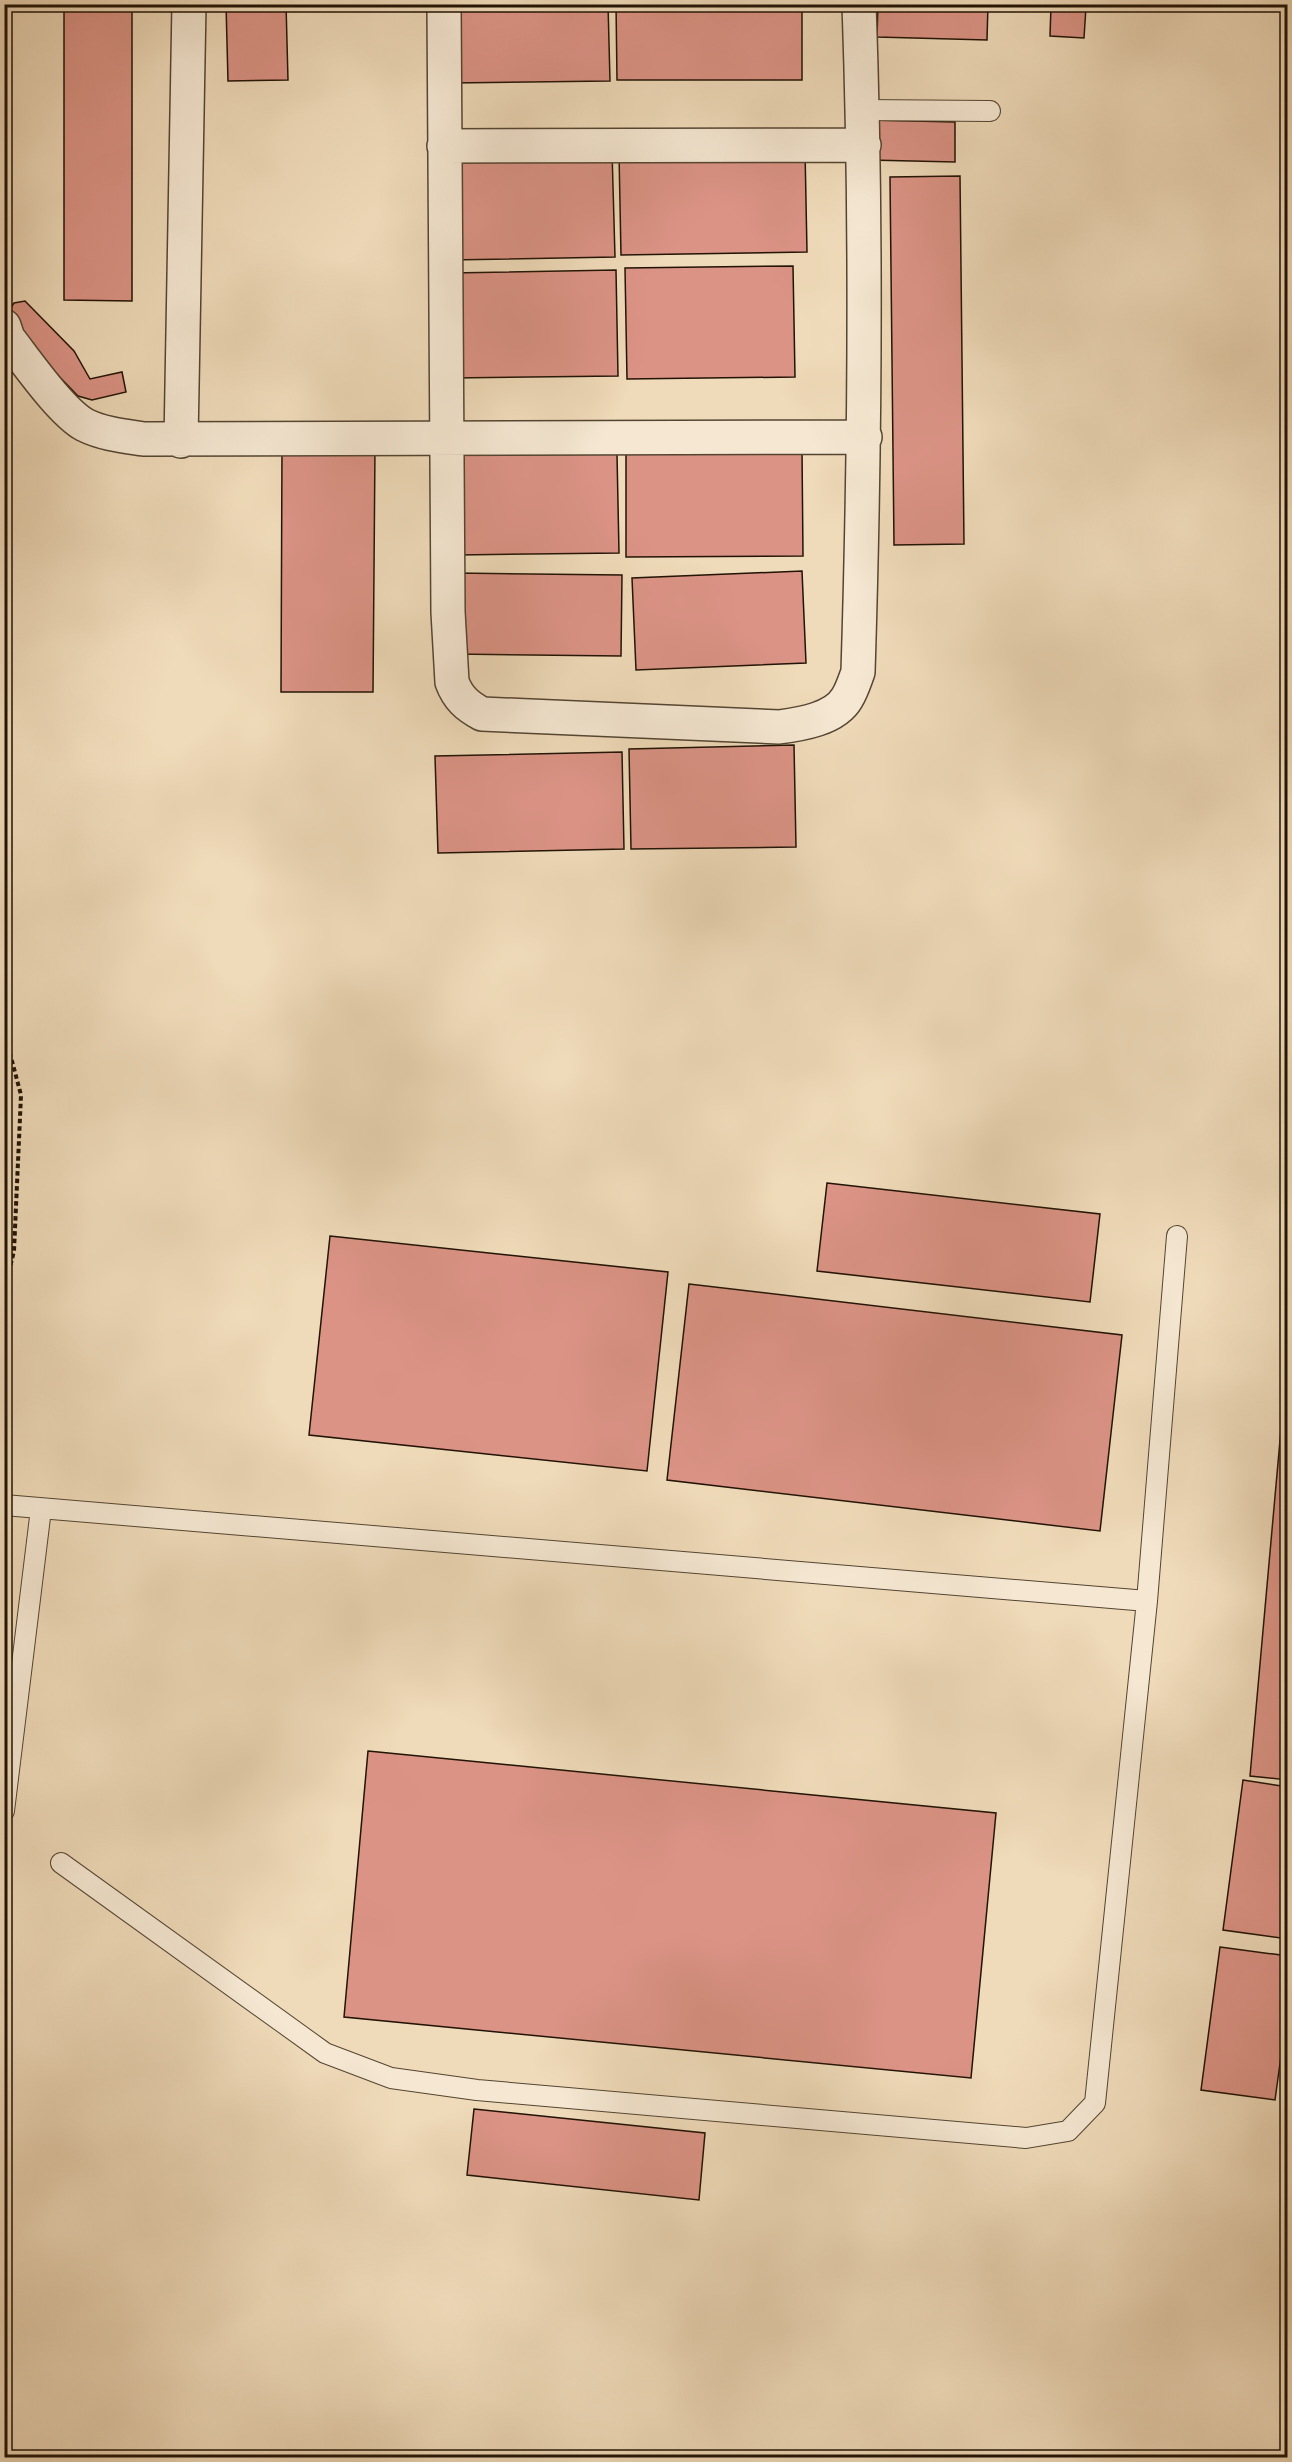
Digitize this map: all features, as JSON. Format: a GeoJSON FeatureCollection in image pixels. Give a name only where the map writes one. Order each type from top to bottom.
{"type":"FeatureCollection","features":[{"type":"Feature","properties":{"kind":"street"},"geometry":{"type":"LineString","coordinates":[[181,441],[189,4]]}},
{"type":"Feature","properties":{"kind":"street"},"geometry":{"type":"LineString","coordinates":[[444,4],[448,612],[452,682],[456,693],[468,707],[482,714],[779,727],[802,724],[831,712],[846,700],[858,672],[865,437],[864,145],[859,4]]}},
{"type":"Feature","properties":{"kind":"street"},"geometry":{"type":"LineString","coordinates":[[444,146],[864,145]]}},
{"type":"Feature","properties":{"kind":"street"},"geometry":{"type":"LineString","coordinates":[[4,326],[8,338],[68,412],[84,424],[120,435],[181,441],[865,437]]}},
{"type":"Feature","properties":{"kind":"lane"},"geometry":{"type":"LineString","coordinates":[[863,110],[990,111]]}},
{"type":"Feature","properties":{"kind":"lane"},"geometry":{"type":"LineString","coordinates":[[61,1863],[325,2053],[391,2078],[477,2090],[1026,2138],[1068,2131],[1095,2103],[1147,1601],[1177,1236]]}},
{"type":"Feature","properties":{"kind":"lane"},"geometry":{"type":"LineString","coordinates":[[4,1505],[1147,1601]]}},
{"type":"Feature","properties":{"kind":"lane"},"geometry":{"type":"LineString","coordinates":[[4,1811],[41,1509]]}},
{"type":"Feature","properties":{"kind":"path"},"geometry":{"type":"LineString","coordinates":[[4,1031],[21,1095],[14,1251],[4,1292]]}},
{"type":"Feature","properties":{"kind":"building"},"geometry":{"type":"Polygon","coordinates":[[[64,4],[132,4],[132,301],[64,300],[64,4]]]}},
{"type":"Feature","properties":{"kind":"building"},"geometry":{"type":"Polygon","coordinates":[[[226,4],[286,4],[288,80],[228,81],[226,4]]]}},
{"type":"Feature","properties":{"kind":"building"},"geometry":{"type":"Polygon","coordinates":[[[450,4],[608,4],[610,81],[451,83],[450,4]]]}},
{"type":"Feature","properties":{"kind":"building"},"geometry":{"type":"Polygon","coordinates":[[[616,4],[802,4],[802,80],[617,80],[616,4]]]}},
{"type":"Feature","properties":{"kind":"building"},"geometry":{"type":"Polygon","coordinates":[[[878,4],[988,4],[987,40],[877,37],[878,4]]]}},
{"type":"Feature","properties":{"kind":"building"},"geometry":{"type":"Polygon","coordinates":[[[1051,6],[1086,7],[1084,38],[1050,36],[1051,6]]]}},
{"type":"Feature","properties":{"kind":"building"},"geometry":{"type":"Polygon","coordinates":[[[870,120],[955,122],[955,162],[869,160],[870,120]]]}},
{"type":"Feature","properties":{"kind":"building"},"geometry":{"type":"Polygon","coordinates":[[[805,150],[807,252],[621,255],[619,153],[805,150]]]}},
{"type":"Feature","properties":{"kind":"building"},"geometry":{"type":"Polygon","coordinates":[[[612,151],[615,257],[448,260],[446,154],[612,151]]]}},
{"type":"Feature","properties":{"kind":"building"},"geometry":{"type":"Polygon","coordinates":[[[960,176],[964,544],[894,545],[890,177],[960,176]]]}},
{"type":"Feature","properties":{"kind":"building"},"geometry":{"type":"Polygon","coordinates":[[[793,266],[795,377],[627,379],[625,268],[793,266]]]}},
{"type":"Feature","properties":{"kind":"building"},"geometry":{"type":"Polygon","coordinates":[[[616,270],[618,376],[452,378],[450,273],[616,270]]]}},
{"type":"Feature","properties":{"kind":"building"},"geometry":{"type":"Polygon","coordinates":[[[25,301],[74,351],[90,379],[122,372],[126,392],[92,400],[78,396],[19,335],[10,309],[14,303],[25,301]]]}},
{"type":"Feature","properties":{"kind":"building"},"geometry":{"type":"Polygon","coordinates":[[[282,446],[375,447],[373,692],[281,692],[282,446]]]}},
{"type":"Feature","properties":{"kind":"building"},"geometry":{"type":"Polygon","coordinates":[[[802,450],[803,556],[626,557],[626,451],[802,450]]]}},
{"type":"Feature","properties":{"kind":"building"},"geometry":{"type":"Polygon","coordinates":[[[617,454],[619,553],[457,555],[455,455],[617,454]]]}},
{"type":"Feature","properties":{"kind":"building"},"geometry":{"type":"Polygon","coordinates":[[[802,571],[806,663],[636,670],[632,578],[802,571]]]}},
{"type":"Feature","properties":{"kind":"building"},"geometry":{"type":"Polygon","coordinates":[[[455,573],[622,575],[621,656],[454,654],[455,573]]]}},
{"type":"Feature","properties":{"kind":"building"},"geometry":{"type":"Polygon","coordinates":[[[794,745],[796,847],[631,849],[629,749],[794,745]]]}},
{"type":"Feature","properties":{"kind":"building"},"geometry":{"type":"Polygon","coordinates":[[[622,752],[624,849],[438,853],[435,756],[622,752]]]}},
{"type":"Feature","properties":{"kind":"building"},"geometry":{"type":"Polygon","coordinates":[[[827,1183],[1100,1214],[1090,1302],[817,1271],[827,1183]]]}},
{"type":"Feature","properties":{"kind":"building"},"geometry":{"type":"Polygon","coordinates":[[[330,1236],[668,1272],[647,1471],[309,1435],[330,1236]]]}},
{"type":"Feature","properties":{"kind":"building"},"geometry":{"type":"Polygon","coordinates":[[[689,1284],[1122,1335],[1100,1531],[667,1480],[689,1284]]]}},
{"type":"Feature","properties":{"kind":"building"},"geometry":{"type":"Polygon","coordinates":[[[1288,1351],[1288,1780],[1250,1776],[1288,1351]]]}},
{"type":"Feature","properties":{"kind":"building"},"geometry":{"type":"Polygon","coordinates":[[[368,1751],[996,1813],[971,2078],[344,2017],[368,1751]]]}},
{"type":"Feature","properties":{"kind":"building"},"geometry":{"type":"Polygon","coordinates":[[[1243,1780],[1288,1787],[1288,1939],[1223,1930],[1243,1780]]]}},
{"type":"Feature","properties":{"kind":"building"},"geometry":{"type":"Polygon","coordinates":[[[1220,1947],[1288,1956],[1288,2005],[1275,2100],[1201,2090],[1220,1947]]]}},
{"type":"Feature","properties":{"kind":"building"},"geometry":{"type":"Polygon","coordinates":[[[474,2109],[705,2133],[699,2200],[467,2175],[474,2109]]]}}]}
